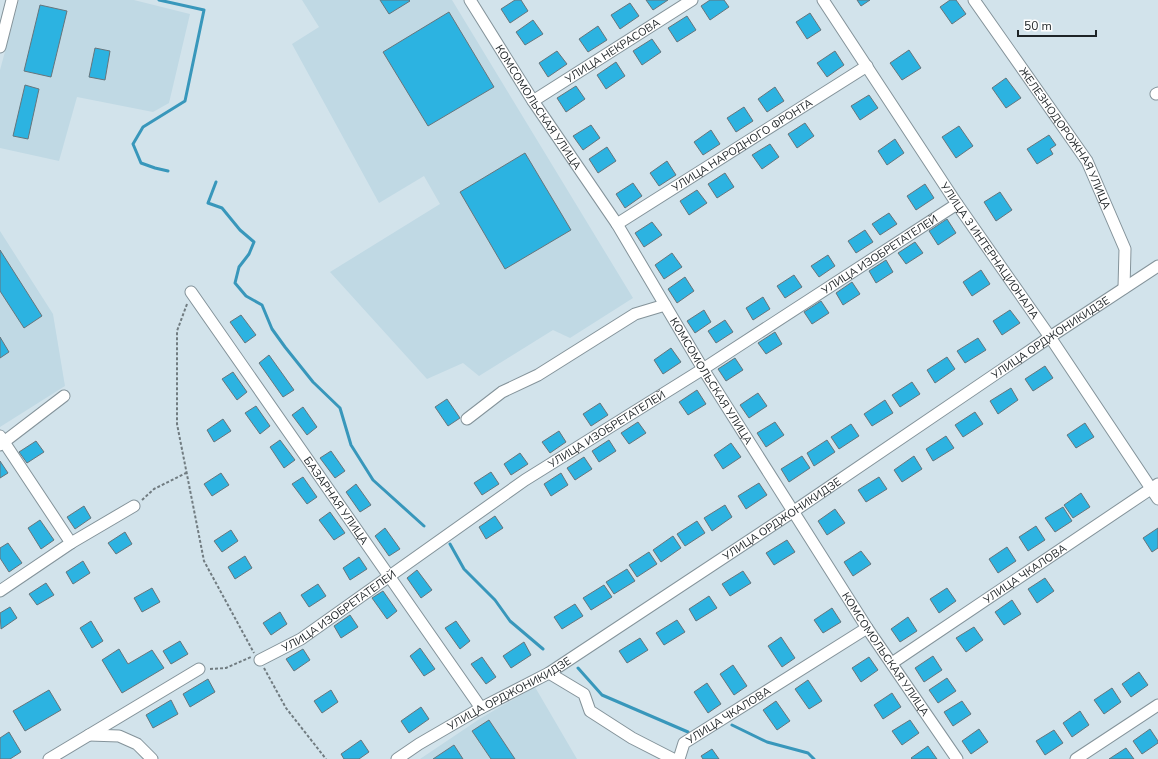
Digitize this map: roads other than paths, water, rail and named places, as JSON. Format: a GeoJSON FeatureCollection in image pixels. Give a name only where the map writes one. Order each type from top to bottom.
{"type":"FeatureCollection","features":[{"type":"Feature","properties":{"kind":"street"},"geometry":{"type":"LineString","coordinates":[[0,47],[12,0]]}},
{"type":"Feature","properties":{"kind":"street","name":"КОМСОМОЛЬСКАЯ УЛИЦА"},"geometry":{"type":"LineString","coordinates":[[470,0],[533,101],[617,224],[703,369],[867,628],[957,759]]}},
{"type":"Feature","properties":{"kind":"street","name":"УЛИЦА НЕКРАСОВА"},"geometry":{"type":"LineString","coordinates":[[533,101],[692,0]]}},
{"type":"Feature","properties":{"kind":"street","name":"УЛИЦА 3 ИНТЕРНАЦИОНАЛА"},"geometry":{"type":"LineString","coordinates":[[823,0],[957,204],[1154,487],[1158,499]]}},
{"type":"Feature","properties":{"kind":"street","name":"ЖЕЛЕЗНОДОРОЖНАЯ УЛИЦА"},"geometry":{"type":"LineString","coordinates":[[974,0],[1087,161],[1125,249],[1124,288]]}},
{"type":"Feature","properties":{"kind":"street","name":"УЛИЦА НАРОДНОГО ФРОНТА"},"geometry":{"type":"LineString","coordinates":[[617,224],[867,66]]}},
{"type":"Feature","properties":{"kind":"street","name":"УЛИЦА ИЗОБРЕТАТЕЛЕЙ"},"geometry":{"type":"LineString","coordinates":[[258,657],[301,639],[526,480],[703,369],[957,204]]}},
{"type":"Feature","properties":{"kind":"street","name":"УЛИЦА ОРДЖОНИКИДЗЕ"},"geometry":{"type":"LineString","coordinates":[[397,759],[419,744],[481,708],[549,673],[794,511],[1050,337],[1158,266]]}},
{"type":"Feature","properties":{"kind":"street","name":"БАЗАРНАЯ УЛИЦА"},"geometry":{"type":"LineString","coordinates":[[192,292],[481,708]]}},
{"type":"Feature","properties":{"kind":"street"},"geometry":{"type":"LineString","coordinates":[[467,419],[502,392],[538,375],[635,314],[665,305]]}},
{"type":"Feature","properties":{"kind":"street"},"geometry":{"type":"LineString","coordinates":[[64,396],[1,441],[71,543]]}},
{"type":"Feature","properties":{"kind":"street","name":"УЛИЦА ЧКАЛОВА"},"geometry":{"type":"LineString","coordinates":[[892,663],[1154,487]]}},
{"type":"Feature","properties":{"kind":"street"},"geometry":{"type":"LineString","coordinates":[[0,591],[71,543],[134,506]]}},
{"type":"Feature","properties":{"kind":"street","name":"УЛИЦА ЧКАЛОВА"},"geometry":{"type":"LineString","coordinates":[[679,759],[684,743],[867,628]]}},
{"type":"Feature","properties":{"kind":"street"},"geometry":{"type":"LineString","coordinates":[[49,759],[199,669]]}},
{"type":"Feature","properties":{"kind":"street"},"geometry":{"type":"LineString","coordinates":[[549,673],[584,694],[590,711],[632,738],[673,759]]}},
{"type":"Feature","properties":{"kind":"street"},"geometry":{"type":"LineString","coordinates":[[1076,759],[1158,705]]}},
{"type":"Feature","properties":{"kind":"street"},"geometry":{"type":"LineString","coordinates":[[88,735],[119,736],[137,744],[152,759]]}},
{"type":"Feature","properties":{"kind":"waterway"},"geometry":{"type":"LineString","coordinates":[[159,0],[204,10],[185,101],[143,127],[133,144],[141,163],[168,171]]}},
{"type":"Feature","properties":{"kind":"waterway"},"geometry":{"type":"LineString","coordinates":[[216,182],[208,203],[222,208],[240,230],[254,242],[249,254],[239,267],[235,283],[246,296],[262,305],[272,329],[285,347],[313,382],[340,408],[351,445],[373,480],[424,526]]}},
{"type":"Feature","properties":{"kind":"waterway"},"geometry":{"type":"LineString","coordinates":[[450,544],[464,569],[495,600],[510,621],[543,649]]}},
{"type":"Feature","properties":{"kind":"waterway"},"geometry":{"type":"LineString","coordinates":[[578,668],[602,695],[688,732]]}},
{"type":"Feature","properties":{"kind":"waterway"},"geometry":{"type":"LineString","coordinates":[[732,725],[767,742],[808,753],[814,759]]}}]}
